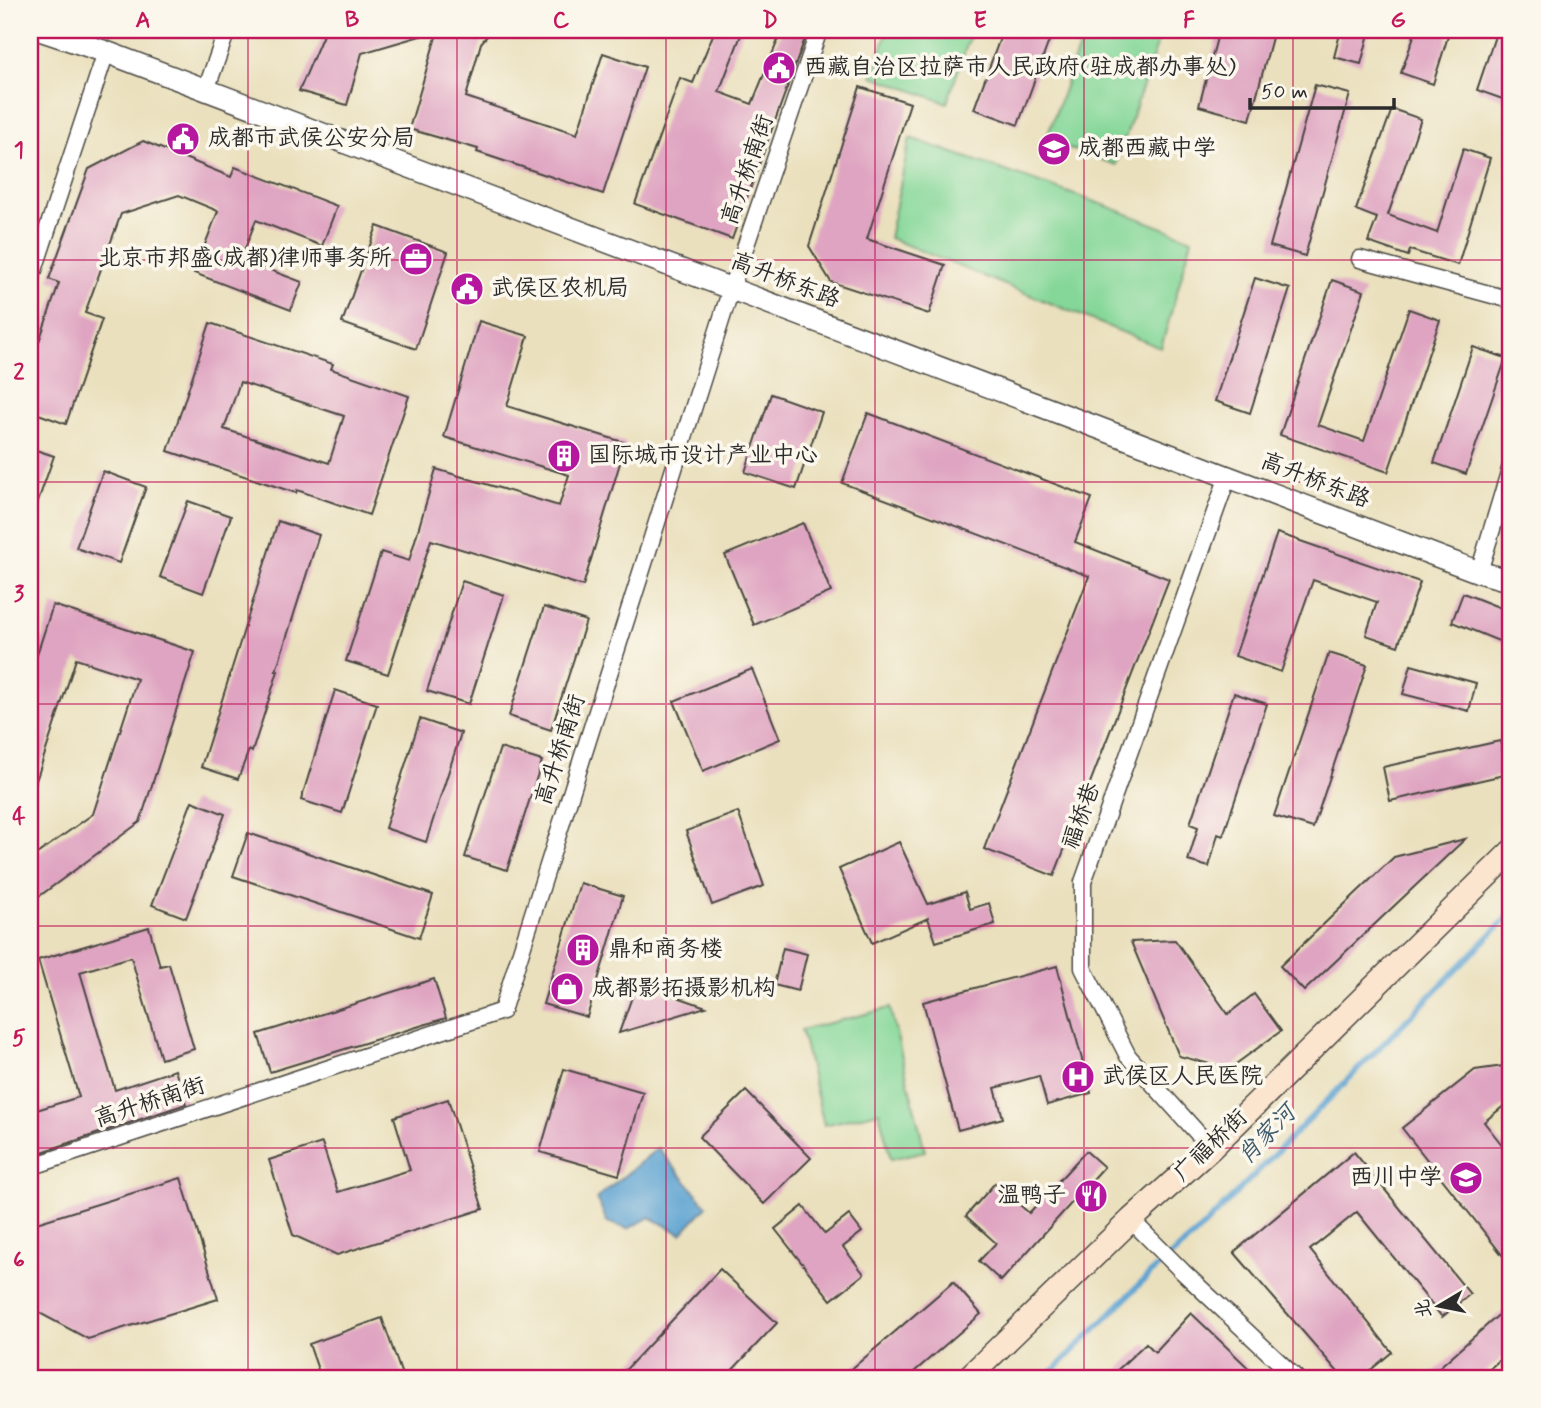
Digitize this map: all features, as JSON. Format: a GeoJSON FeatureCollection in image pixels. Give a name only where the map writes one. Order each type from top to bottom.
{"type":"FeatureCollection","features":[{"type":"Feature","properties":{"kind":"main road","name":"广福桥街"},"geometry":{"type":"LineString","coordinates":[[968,1378],[1211,1148],[1511,852]]}},
{"type":"Feature","properties":{"kind":"street","name":"高升桥东路"},"geometry":{"type":"LineString","coordinates":[[40,30],[67,34],[106,52],[731,289],[1479,572],[1511,581]]}},
{"type":"Feature","properties":{"kind":"street"},"geometry":{"type":"LineString","coordinates":[[206,90],[227,30]]}},
{"type":"Feature","properties":{"kind":"street","name":"高升桥南街"},"geometry":{"type":"LineString","coordinates":[[30,1167],[502,1011],[731,289],[819,30]]}},
{"type":"Feature","properties":{"kind":"street"},"geometry":{"type":"LineString","coordinates":[[30,282],[106,52]]}},
{"type":"Feature","properties":{"kind":"street"},"geometry":{"type":"LineString","coordinates":[[1360,259],[1511,300]]}},
{"type":"Feature","properties":{"kind":"street"},"geometry":{"type":"LineString","coordinates":[[1479,572],[1511,466]]}},
{"type":"Feature","properties":{"kind":"street","name":"福桥巷"},"geometry":{"type":"LineString","coordinates":[[1211,1148],[1128,1056],[1083,968],[1083,882],[1228,476]]}},
{"type":"Feature","properties":{"kind":"street"},"geometry":{"type":"LineString","coordinates":[[1132,1220],[1183,1272],[1297,1378]]}},
{"type":"Feature","properties":{"kind":"green space"},"geometry":{"type":"Polygon","coordinates":[[[888,30],[972,30],[947,103],[872,76],[888,30]]]}},
{"type":"Feature","properties":{"kind":"green space"},"geometry":{"type":"Polygon","coordinates":[[[1085,30],[1162,30],[1116,165],[1046,140],[1085,30]]]}},
{"type":"Feature","properties":{"kind":"green space"},"geometry":{"type":"Polygon","coordinates":[[[910,138],[1104,205],[1192,239],[1161,348],[889,238],[910,138]]]}},
{"type":"Feature","properties":{"kind":"green space"},"geometry":{"type":"Polygon","coordinates":[[[890,1008],[925,1151],[891,1159],[879,1112],[824,1125],[801,1030],[890,1008]]]}},
{"type":"Feature","properties":{"kind":"water"},"geometry":{"type":"Polygon","coordinates":[[[658,1148],[707,1206],[681,1234],[650,1217],[628,1229],[607,1222],[597,1198],[658,1148]]]}},
{"type":"Feature","properties":{"kind":"building"},"geometry":{"type":"Polygon","coordinates":[[[325,30],[426,30],[427,34],[362,53],[347,105],[299,91],[325,30]]]}},
{"type":"Feature","properties":{"kind":"building"},"geometry":{"type":"Polygon","coordinates":[[[438,30],[492,30],[481,43],[466,97],[577,134],[603,53],[645,67],[603,194],[477,152],[478,149],[409,129],[438,30]]]}},
{"type":"Feature","properties":{"kind":"building"},"geometry":{"type":"Polygon","coordinates":[[[715,30],[743,30],[719,92],[752,104],[782,30],[808,30],[732,239],[635,204],[680,78],[693,83],[715,30]]]}},
{"type":"Feature","properties":{"kind":"building"},"geometry":{"type":"Polygon","coordinates":[[[1003,30],[1053,30],[1018,125],[974,109],[1003,30]]]}},
{"type":"Feature","properties":{"kind":"building"},"geometry":{"type":"Polygon","coordinates":[[[1219,30],[1274,30],[1250,120],[1199,106],[1219,30]]]}},
{"type":"Feature","properties":{"kind":"building"},"geometry":{"type":"Polygon","coordinates":[[[1341,30],[1370,30],[1361,64],[1334,57],[1341,30]]]}},
{"type":"Feature","properties":{"kind":"building"},"geometry":{"type":"Polygon","coordinates":[[[1416,30],[1450,30],[1433,84],[1401,73],[1416,30]]]}},
{"type":"Feature","properties":{"kind":"building"},"geometry":{"type":"Polygon","coordinates":[[[1497,30],[1511,30],[1511,102],[1477,90],[1497,30]]]}},
{"type":"Feature","properties":{"kind":"building"},"geometry":{"type":"Polygon","coordinates":[[[1315,85],[1350,94],[1305,256],[1270,246],[1315,85]]]}},
{"type":"Feature","properties":{"kind":"building"},"geometry":{"type":"Polygon","coordinates":[[[860,87],[910,103],[867,239],[945,265],[929,314],[831,282],[809,246],[860,87]]]}},
{"type":"Feature","properties":{"kind":"building"},"geometry":{"type":"Polygon","coordinates":[[[1392,109],[1421,119],[1388,215],[1437,233],[1463,149],[1490,158],[1458,265],[1410,250],[1408,256],[1368,242],[1377,218],[1356,210],[1392,109]]]}},
{"type":"Feature","properties":{"kind":"building"},"geometry":{"type":"Polygon","coordinates":[[[143,141],[231,177],[235,167],[337,206],[322,246],[256,220],[241,259],[302,282],[291,310],[194,273],[218,211],[179,195],[121,214],[85,313],[102,319],[66,424],[30,411],[30,368],[59,283],[49,279],[89,169],[143,141]]]}},
{"type":"Feature","properties":{"kind":"building"},"geometry":{"type":"Polygon","coordinates":[[[377,226],[448,252],[416,349],[342,323],[377,226]]]}},
{"type":"Feature","properties":{"kind":"building"},"geometry":{"type":"Polygon","coordinates":[[[1255,278],[1290,289],[1250,413],[1215,401],[1255,278]]]}},
{"type":"Feature","properties":{"kind":"building"},"geometry":{"type":"Polygon","coordinates":[[[1332,280],[1364,291],[1318,425],[1364,441],[1409,309],[1440,320],[1388,472],[1280,435],[1332,280]]]}},
{"type":"Feature","properties":{"kind":"building","name":"国际城市设计产业中心"},"geometry":{"type":"Polygon","coordinates":[[[479,321],[528,336],[507,406],[626,443],[583,586],[431,540],[388,674],[346,661],[381,552],[409,561],[436,469],[559,506],[569,475],[444,437],[479,321]]]}},
{"type":"Feature","properties":{"kind":"building"},"geometry":{"type":"Polygon","coordinates":[[[210,323],[333,364],[331,369],[409,396],[369,515],[168,451],[210,323]],[[240,382],[224,429],[329,463],[344,416],[240,382]]]}},
{"type":"Feature","properties":{"kind":"building"},"geometry":{"type":"Polygon","coordinates":[[[1473,347],[1506,358],[1466,474],[1434,463],[1473,347]]]}},
{"type":"Feature","properties":{"kind":"building"},"geometry":{"type":"Polygon","coordinates":[[[771,394],[822,412],[796,489],[745,472],[771,394]]]}},
{"type":"Feature","properties":{"kind":"building"},"geometry":{"type":"Polygon","coordinates":[[[868,413],[1092,498],[1075,542],[1169,579],[1054,876],[984,849],[1089,576],[842,483],[868,413]]]}},
{"type":"Feature","properties":{"kind":"building"},"geometry":{"type":"Polygon","coordinates":[[[30,448],[54,456],[32,518],[30,517],[30,448]]]}},
{"type":"Feature","properties":{"kind":"building"},"geometry":{"type":"Polygon","coordinates":[[[103,471],[146,487],[119,563],[76,548],[103,471]]]}},
{"type":"Feature","properties":{"kind":"building"},"geometry":{"type":"Polygon","coordinates":[[[188,501],[231,516],[203,593],[160,577],[188,501]]]}},
{"type":"Feature","properties":{"kind":"building"},"geometry":{"type":"Polygon","coordinates":[[[278,521],[319,535],[252,752],[249,750],[238,779],[201,767],[278,521]]]}},
{"type":"Feature","properties":{"kind":"building"},"geometry":{"type":"Polygon","coordinates":[[[803,523],[831,592],[754,625],[725,555],[803,523]]]}},
{"type":"Feature","properties":{"kind":"building"},"geometry":{"type":"Polygon","coordinates":[[[1277,533],[1420,582],[1398,646],[1366,635],[1377,602],[1313,580],[1281,672],[1235,656],[1277,533]]]}},
{"type":"Feature","properties":{"kind":"building"},"geometry":{"type":"Polygon","coordinates":[[[462,581],[504,595],[469,704],[427,691],[462,581]]]}},
{"type":"Feature","properties":{"kind":"building"},"geometry":{"type":"Polygon","coordinates":[[[1463,593],[1511,612],[1511,646],[1452,622],[1463,593]]]}},
{"type":"Feature","properties":{"kind":"building"},"geometry":{"type":"Polygon","coordinates":[[[53,605],[195,652],[140,822],[30,903],[30,859],[93,814],[137,679],[76,659],[33,790],[30,789],[30,676],[53,605]]]}},
{"type":"Feature","properties":{"kind":"building"},"geometry":{"type":"Polygon","coordinates":[[[544,607],[586,621],[551,730],[509,716],[544,607]]]}},
{"type":"Feature","properties":{"kind":"building"},"geometry":{"type":"Polygon","coordinates":[[[1329,653],[1367,665],[1313,828],[1274,816],[1329,653]]]}},
{"type":"Feature","properties":{"kind":"building"},"geometry":{"type":"Polygon","coordinates":[[[1411,665],[1476,683],[1469,711],[1403,694],[1411,665]]]}},
{"type":"Feature","properties":{"kind":"building"},"geometry":{"type":"Polygon","coordinates":[[[752,669],[780,739],[703,771],[674,701],[752,669]]]}},
{"type":"Feature","properties":{"kind":"building"},"geometry":{"type":"Polygon","coordinates":[[[335,690],[377,704],[342,813],[301,800],[335,690]]]}},
{"type":"Feature","properties":{"kind":"building"},"geometry":{"type":"Polygon","coordinates":[[[1234,693],[1267,704],[1223,836],[1218,834],[1209,867],[1188,861],[1198,827],[1190,824],[1234,693]]]}},
{"type":"Feature","properties":{"kind":"building"},"geometry":{"type":"Polygon","coordinates":[[[420,719],[461,733],[426,842],[385,828],[420,719]]]}},
{"type":"Feature","properties":{"kind":"building"},"geometry":{"type":"Polygon","coordinates":[[[1500,741],[1508,774],[1390,801],[1383,767],[1500,741]]]}},
{"type":"Feature","properties":{"kind":"building"},"geometry":{"type":"Polygon","coordinates":[[[500,748],[542,761],[507,870],[465,857],[500,748]]]}},
{"type":"Feature","properties":{"kind":"building"},"geometry":{"type":"Polygon","coordinates":[[[192,801],[225,814],[186,918],[152,905],[192,801]]]}},
{"type":"Feature","properties":{"kind":"building"},"geometry":{"type":"Polygon","coordinates":[[[738,812],[764,886],[712,905],[686,831],[738,812]]]}},
{"type":"Feature","properties":{"kind":"building"},"geometry":{"type":"Polygon","coordinates":[[[248,833],[433,895],[419,938],[233,876],[248,833]]]}},
{"type":"Feature","properties":{"kind":"building"},"geometry":{"type":"Polygon","coordinates":[[[1465,839],[1304,991],[1280,966],[1394,857],[1465,839]]]}},
{"type":"Feature","properties":{"kind":"building"},"geometry":{"type":"Polygon","coordinates":[[[899,842],[928,904],[965,892],[970,909],[989,903],[995,924],[936,942],[928,918],[872,943],[839,869],[899,842]]]}},
{"type":"Feature","properties":{"kind":"building","name":"鼎和商务楼"},"geometry":{"type":"Polygon","coordinates":[[[580,883],[623,896],[587,1017],[543,1004],[580,883]]]}},
{"type":"Feature","properties":{"kind":"building"},"geometry":{"type":"Polygon","coordinates":[[[149,927],[160,966],[169,964],[194,1049],[161,1059],[131,957],[80,972],[115,1090],[175,1070],[186,1104],[30,1156],[30,1112],[79,1097],[38,960],[149,927]]]}},
{"type":"Feature","properties":{"kind":"building"},"geometry":{"type":"Polygon","coordinates":[[[1175,940],[1228,1014],[1254,994],[1281,1031],[1229,1069],[1179,1056],[1131,942],[1175,940]]]}},
{"type":"Feature","properties":{"kind":"building"},"geometry":{"type":"Polygon","coordinates":[[[783,948],[807,954],[798,991],[774,985],[783,948]]]}},
{"type":"Feature","properties":{"kind":"building"},"geometry":{"type":"Polygon","coordinates":[[[1057,966],[1091,1093],[1047,1105],[1039,1076],[995,1088],[1003,1118],[958,1130],[923,1002],[1057,966]]]}},
{"type":"Feature","properties":{"kind":"building"},"geometry":{"type":"Polygon","coordinates":[[[434,979],[446,1018],[270,1072],[258,1034],[434,979]]]}},
{"type":"Feature","properties":{"kind":"building"},"geometry":{"type":"Polygon","coordinates":[[[637,983],[706,1007],[619,1033],[637,983]]]}},
{"type":"Feature","properties":{"kind":"building"},"geometry":{"type":"Polygon","coordinates":[[[1511,1065],[1511,1100],[1484,1122],[1511,1156],[1511,1266],[1402,1128],[1475,1070],[1511,1065]]]}},
{"type":"Feature","properties":{"kind":"building"},"geometry":{"type":"Polygon","coordinates":[[[564,1069],[643,1092],[619,1175],[540,1152],[564,1069]]]}},
{"type":"Feature","properties":{"kind":"building"},"geometry":{"type":"Polygon","coordinates":[[[746,1091],[811,1158],[764,1204],[699,1137],[746,1091]]]}},
{"type":"Feature","properties":{"kind":"building"},"geometry":{"type":"Polygon","coordinates":[[[448,1099],[483,1209],[337,1255],[293,1235],[269,1160],[322,1143],[338,1192],[410,1170],[394,1117],[448,1099]]]}},
{"type":"Feature","properties":{"kind":"building"},"geometry":{"type":"Polygon","coordinates":[[[1086,1151],[1104,1167],[1001,1281],[979,1261],[996,1243],[966,1216],[995,1183],[1029,1213],[1086,1151]]]}},
{"type":"Feature","properties":{"kind":"building"},"geometry":{"type":"Polygon","coordinates":[[[1354,1152],[1470,1294],[1442,1317],[1357,1212],[1310,1250],[1392,1352],[1361,1378],[1343,1378],[1234,1252],[1354,1152]]]}},
{"type":"Feature","properties":{"kind":"building"},"geometry":{"type":"Polygon","coordinates":[[[181,1178],[218,1299],[88,1339],[30,1308],[30,1225],[181,1178]]]}},
{"type":"Feature","properties":{"kind":"building"},"geometry":{"type":"Polygon","coordinates":[[[803,1206],[825,1234],[849,1215],[862,1232],[843,1247],[864,1274],[831,1300],[775,1229],[803,1206]]]}},
{"type":"Feature","properties":{"kind":"building"},"geometry":{"type":"Polygon","coordinates":[[[720,1269],[777,1323],[725,1378],[618,1378],[720,1269]]]}},
{"type":"Feature","properties":{"kind":"building"},"geometry":{"type":"Polygon","coordinates":[[[953,1282],[981,1314],[907,1378],[841,1378],[953,1282]]]}},
{"type":"Feature","properties":{"kind":"building"},"geometry":{"type":"Polygon","coordinates":[[[1511,1304],[1511,1350],[1479,1378],[1427,1378],[1511,1304]]]}},
{"type":"Feature","properties":{"kind":"building"},"geometry":{"type":"Polygon","coordinates":[[[1191,1313],[1259,1378],[1109,1378],[1146,1343],[1155,1352],[1191,1313]]]}},
{"type":"Feature","properties":{"kind":"building"},"geometry":{"type":"Polygon","coordinates":[[[382,1318],[403,1378],[321,1378],[309,1344],[382,1318]]]}},
{"type":"Feature","properties":{"kind":"waterway","name":"肖家河"},"geometry":{"type":"LineString","coordinates":[[1046,1378],[1154,1270],[1192,1238],[1511,914]]}},
{"type":"Feature","properties":{"kind":"place","name":"西藏自治区拉萨市人民政府(驻成都办事处)"},"geometry":{"type":"Point","coordinates":[779,68]}},
{"type":"Feature","properties":{"kind":"place","name":"成都市武侯公安分局"},"geometry":{"type":"Point","coordinates":[183,139]}},
{"type":"Feature","properties":{"kind":"place","name":"成都西藏中学"},"geometry":{"type":"Point","coordinates":[1054,149]}},
{"type":"Feature","properties":{"kind":"place","name":"北京市邦盛(成都)律师事务所"},"geometry":{"type":"Point","coordinates":[416,259]}},
{"type":"Feature","properties":{"kind":"place","name":"武侯区农机局"},"geometry":{"type":"Point","coordinates":[467,289]}},
{"type":"Feature","properties":{"kind":"place","name":"国际城市设计产业中心"},"geometry":{"type":"Point","coordinates":[564,456]}},
{"type":"Feature","properties":{"kind":"place","name":"鼎和商务楼"},"geometry":{"type":"Point","coordinates":[583,950]}},
{"type":"Feature","properties":{"kind":"place","name":"成都影拓摄影机构"},"geometry":{"type":"Point","coordinates":[567,989]}},
{"type":"Feature","properties":{"kind":"place","name":"武侯区人民医院"},"geometry":{"type":"Point","coordinates":[1078,1077]}},
{"type":"Feature","properties":{"kind":"place","name":"西川中学"},"geometry":{"type":"Point","coordinates":[1466,1178]}},
{"type":"Feature","properties":{"kind":"place","name":"温鸭子"},"geometry":{"type":"Point","coordinates":[1091,1196]}}]}
